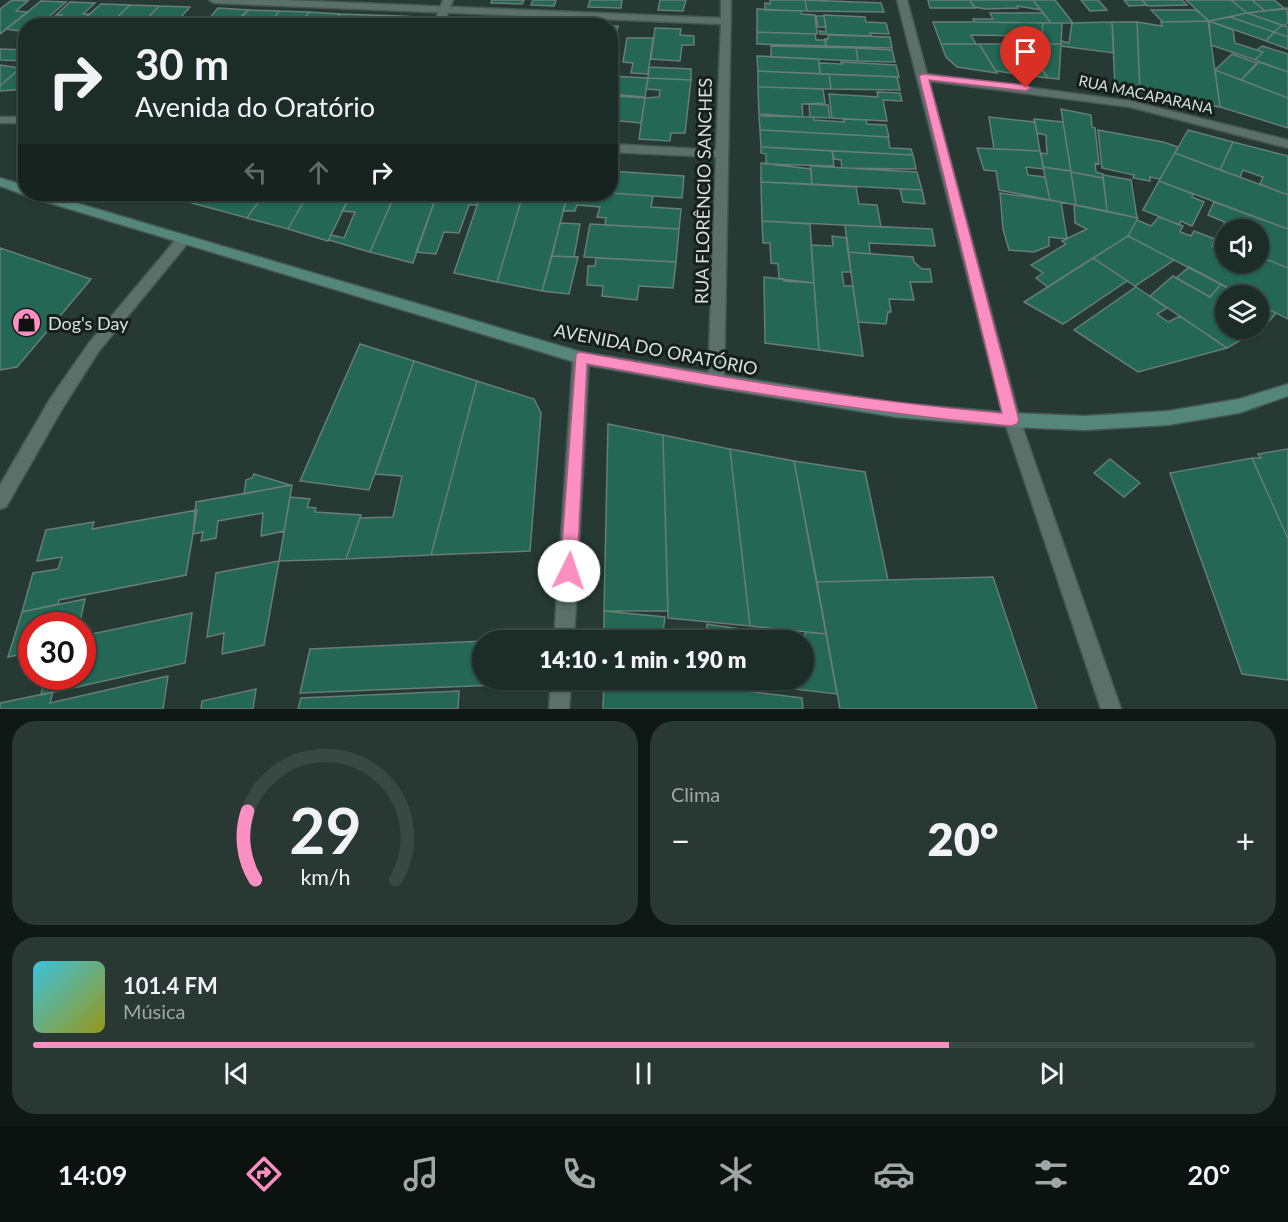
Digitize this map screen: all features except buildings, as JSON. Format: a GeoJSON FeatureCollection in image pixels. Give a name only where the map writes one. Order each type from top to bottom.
{"type":"FeatureCollection","features":[{"type":"Feature","properties":{"kind":"main road"},"geometry":{"type":"LineString","coordinates":[[0,182],[18,188]]}},
{"type":"Feature","properties":{"kind":"main road","name":"AVENIDA DO ORATÓRIO"},"geometry":{"type":"LineString","coordinates":[[57,201],[580,358],[896,410],[1011,420],[1085,423],[1168,418],[1239,406],[1288,390]]}},
{"type":"Feature","properties":{"kind":"street"},"geometry":{"type":"LineString","coordinates":[[214,0],[447,5],[725,21]]}},
{"type":"Feature","properties":{"kind":"street","name":"RUA FLORÊNCIO SANCHES"},"geometry":{"type":"LineString","coordinates":[[716,382],[726,0]]}},
{"type":"Feature","properties":{"kind":"street"},"geometry":{"type":"LineString","coordinates":[[902,0],[1011,420],[1111,709]]}},
{"type":"Feature","properties":{"kind":"street","name":"RUA MACAPARANA"},"geometry":{"type":"LineString","coordinates":[[923,76],[1130,104],[1288,144]]}},
{"type":"Feature","properties":{"kind":"street"},"geometry":{"type":"LineString","coordinates":[[0,120],[18,120]]}},
{"type":"Feature","properties":{"kind":"street"},"geometry":{"type":"LineString","coordinates":[[618,148],[721,154]]}},
{"type":"Feature","properties":{"kind":"street"},"geometry":{"type":"LineString","coordinates":[[0,501],[56,404],[94,347],[183,240]]}},
{"type":"Feature","properties":{"kind":"street"},"geometry":{"type":"LineString","coordinates":[[565,630],[580,358]]}},
{"type":"Feature","properties":{"kind":"street"},"geometry":{"type":"LineString","coordinates":[[559,709],[560,690]]}},
{"type":"Feature","properties":{"kind":"place","name":"Dog's Day"},"geometry":{"type":"Point","coordinates":[27,323]}},
{"type":"Feature","properties":{"kind":"route"},"geometry":{"type":"LineString","coordinates":[[569,571],[577,456],[580,358],[896,410],[1011,420],[992,337],[923,76],[1026,88]]}}]}
